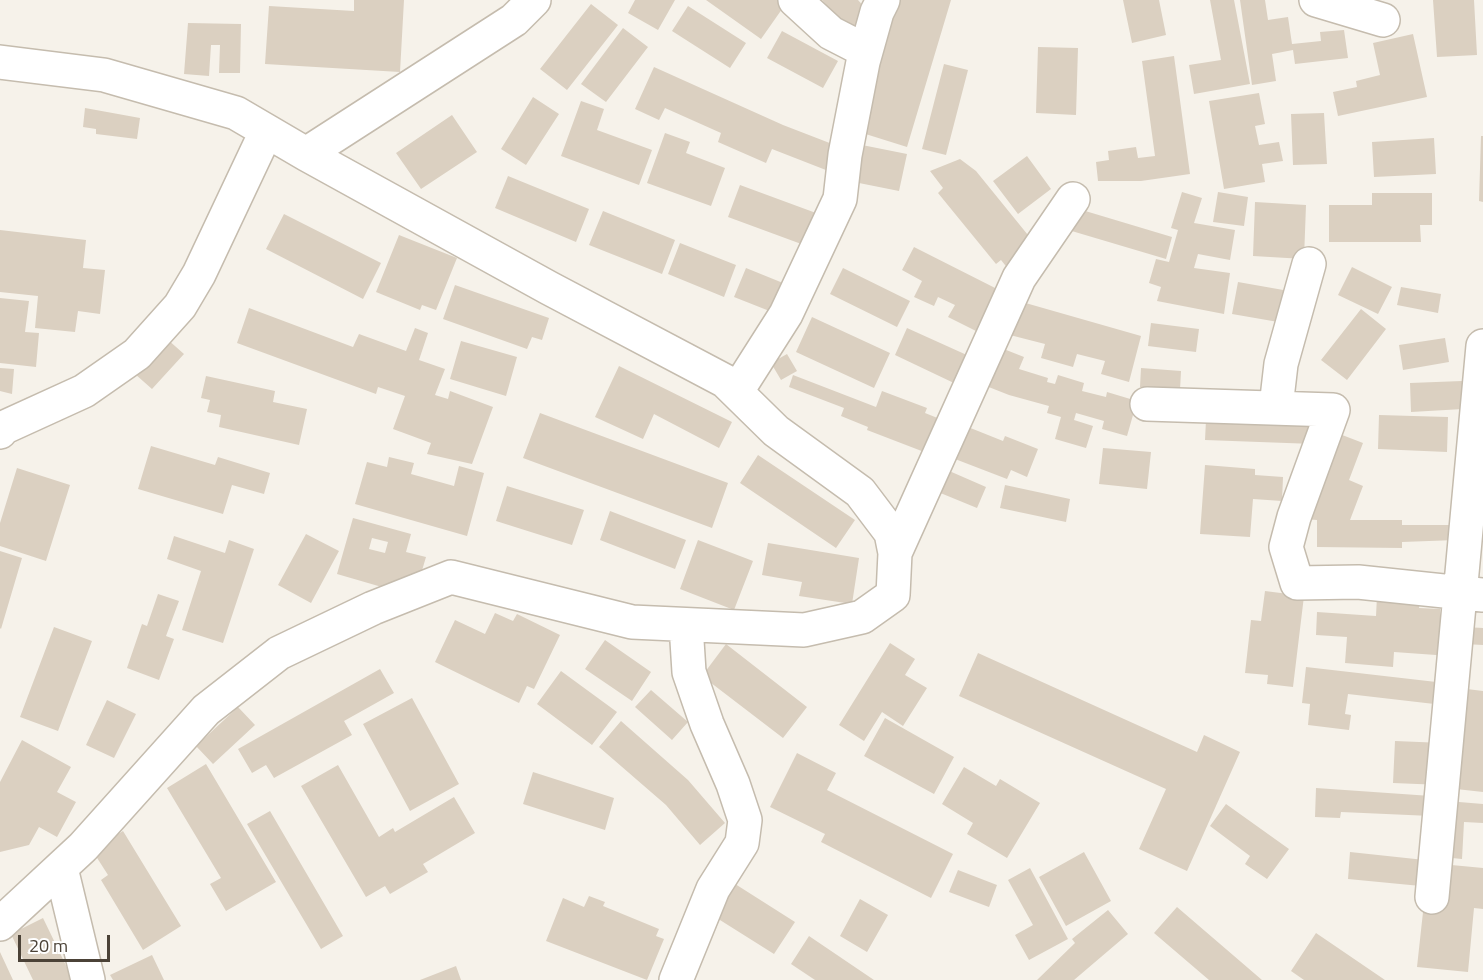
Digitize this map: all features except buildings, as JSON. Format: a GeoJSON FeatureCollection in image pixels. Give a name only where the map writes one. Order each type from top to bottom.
{"type":"FeatureCollection","features":[{"type":"Feature","properties":{"kind":"street"},"geometry":{"type":"LineString","coordinates":[[306,154],[514,20],[534,0]]}},
{"type":"Feature","properties":{"kind":"street"},"geometry":{"type":"LineString","coordinates":[[795,0],[831,33],[866,51]]}},
{"type":"Feature","properties":{"kind":"street"},"geometry":{"type":"LineString","coordinates":[[737,391],[786,314],[840,200],[845,155],[866,51],[877,12],[883,0]]}},
{"type":"Feature","properties":{"kind":"street"},"geometry":{"type":"LineString","coordinates":[[1316,0],[1383,20]]}},
{"type":"Feature","properties":{"kind":"street"},"geometry":{"type":"LineString","coordinates":[[0,62],[104,75],[236,113],[306,154],[725,381],[776,431],[860,492],[891,533],[895,553],[893,595],[862,617],[804,630],[632,622],[452,577],[373,608],[279,653],[206,710],[83,847],[0,924]]}},
{"type":"Feature","properties":{"kind":"street"},"geometry":{"type":"LineString","coordinates":[[0,432],[3,428],[84,391],[137,354],[180,306],[199,274],[266,132]]}},
{"type":"Feature","properties":{"kind":"street"},"geometry":{"type":"LineString","coordinates":[[895,553],[1019,278],[1073,199]]}},
{"type":"Feature","properties":{"kind":"street"},"geometry":{"type":"LineString","coordinates":[[1275,407],[1281,364],[1309,264]]}},
{"type":"Feature","properties":{"kind":"street"},"geometry":{"type":"LineString","coordinates":[[1432,897],[1472,593],[1483,346]]}},
{"type":"Feature","properties":{"kind":"street"},"geometry":{"type":"LineString","coordinates":[[1147,404],[1333,410],[1294,517],[1286,547],[1297,583],[1358,582],[1472,593]]}},
{"type":"Feature","properties":{"kind":"street"},"geometry":{"type":"LineString","coordinates":[[676,980],[713,889],[742,843],[745,820],[733,784],[706,724],[689,672],[686,625]]}},
{"type":"Feature","properties":{"kind":"street"},"geometry":{"type":"LineString","coordinates":[[61,868],[88,980]]}}]}
